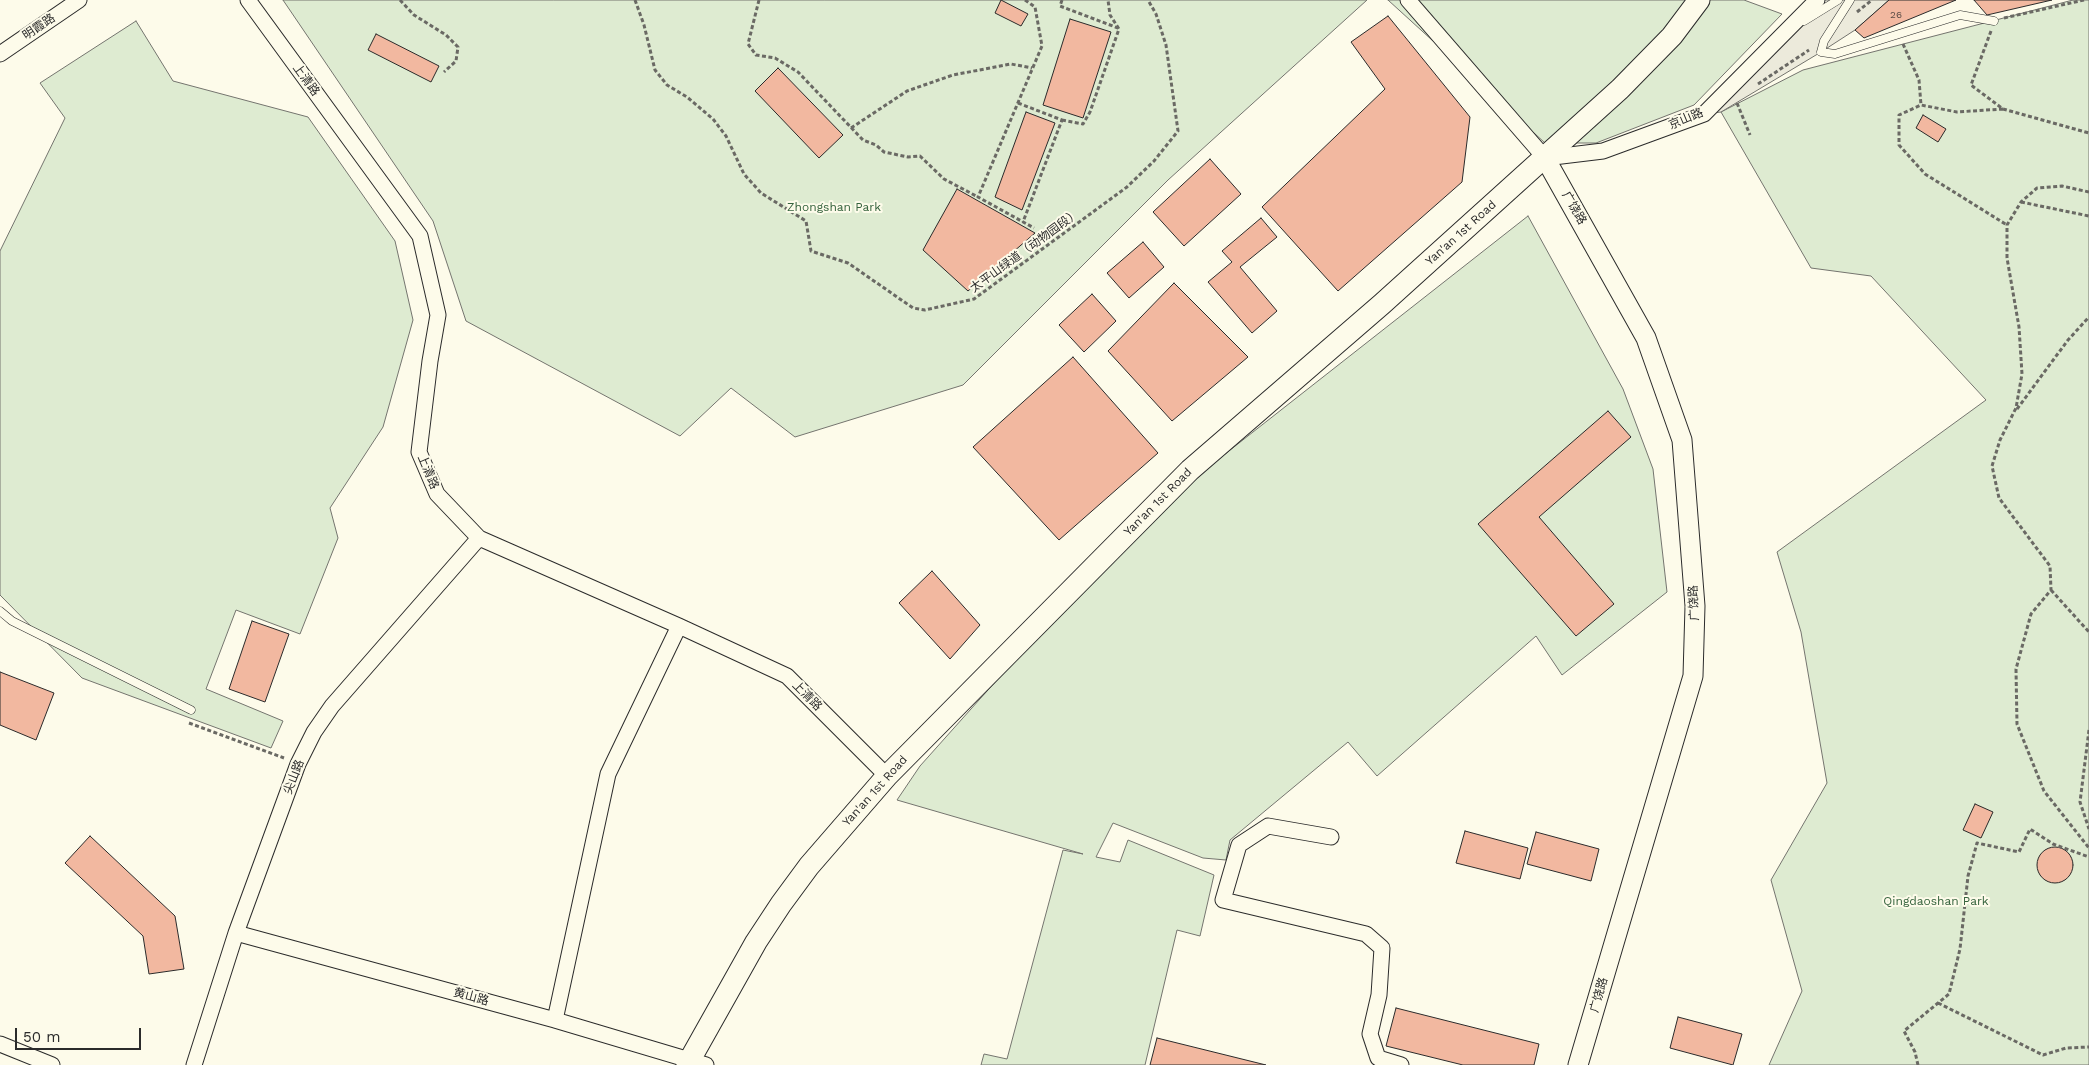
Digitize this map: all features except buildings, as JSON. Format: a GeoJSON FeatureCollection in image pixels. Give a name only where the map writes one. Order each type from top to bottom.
{"type":"FeatureCollection","features":[{"type":"Feature","properties":{"kind":"main road","name":"Yan'an 1st Road"},"geometry":{"type":"LineString","coordinates":[[694,1064],[756,942],[781,904],[809,866],[887,776],[1190,470],[1382,304],[1620,89],[1672,36],[1699,0]]}},
{"type":"Feature","properties":{"kind":"street","name":"明霞路"},"geometry":{"type":"LineString","coordinates":[[0,54],[79,0]]}},
{"type":"Feature","properties":{"kind":"street","name":"上清路"},"geometry":{"type":"LineString","coordinates":[[248,0],[420,236],[438,315],[430,361],[419,452],[437,494],[479,538],[787,676],[887,776]]}},
{"type":"Feature","properties":{"kind":"street"},"geometry":{"type":"LineString","coordinates":[[1408,0],[1544,158]]}},
{"type":"Feature","properties":{"kind":"street","name":"京山路"},"geometry":{"type":"LineString","coordinates":[[1544,158],[1603,151],[1704,114],[1817,0]]}},
{"type":"Feature","properties":{"kind":"street","name":"广饶路"},"geometry":{"type":"LineString","coordinates":[[1544,158],[1646,338],[1682,440],[1695,606],[1693,676],[1578,1065]]}},
{"type":"Feature","properties":{"kind":"street","name":"尖山路"},"geometry":{"type":"LineString","coordinates":[[194,1065],[236,933],[298,764],[314,732],[332,706],[479,538]]}},
{"type":"Feature","properties":{"kind":"street"},"geometry":{"type":"LineString","coordinates":[[555,1020],[608,774],[679,626]]}},
{"type":"Feature","properties":{"kind":"street"},"geometry":{"type":"LineString","coordinates":[[1331,837],[1268,826],[1239,845],[1222,900],[1366,934],[1382,948],[1379,995],[1370,1034],[1378,1058],[1400,1065]]}},
{"type":"Feature","properties":{"kind":"street","name":"黄山路"},"geometry":{"type":"LineString","coordinates":[[236,933],[555,1020],[694,1064]]}},
{"type":"Feature","properties":{"kind":"street"},"geometry":{"type":"LineString","coordinates":[[0,1044],[52,1065]]}},
{"type":"Feature","properties":{"kind":"lane"},"geometry":{"type":"LineString","coordinates":[[1783,34],[1838,0]]}},
{"type":"Feature","properties":{"kind":"lane"},"geometry":{"type":"LineString","coordinates":[[1850,0],[1824,40],[1821,52],[1835,54],[1960,15],[1994,20]]}},
{"type":"Feature","properties":{"kind":"lane"},"geometry":{"type":"LineString","coordinates":[[0,611],[12,621],[191,710]]}},
{"type":"Feature","properties":{"kind":"path"},"geometry":{"type":"LineString","coordinates":[[400,0],[414,15],[446,35],[458,47],[456,61],[444,72]]}},
{"type":"Feature","properties":{"kind":"path","name":"太平山绿道（动物园段）"},"geometry":{"type":"LineString","coordinates":[[635,0],[644,25],[655,70],[667,85],[687,97],[713,119],[726,136],[744,174],[761,193],[806,221],[811,251],[848,263],[913,308],[925,310],[974,299],[1127,187],[1154,161],[1178,131],[1166,46],[1156,14],[1148,0]]}},
{"type":"Feature","properties":{"kind":"path"},"geometry":{"type":"LineString","coordinates":[[759,0],[748,44],[756,55],[775,58],[798,72],[863,140],[876,145],[884,152],[908,157],[920,156],[944,178],[1034,228]]}},
{"type":"Feature","properties":{"kind":"path"},"geometry":{"type":"LineString","coordinates":[[978,197],[1042,46],[1035,7],[1025,0]]}},
{"type":"Feature","properties":{"kind":"path"},"geometry":{"type":"LineString","coordinates":[[1062,0],[1060,6],[1119,29]]}},
{"type":"Feature","properties":{"kind":"path"},"geometry":{"type":"LineString","coordinates":[[1108,0],[1110,15],[1119,29]]}},
{"type":"Feature","properties":{"kind":"path"},"geometry":{"type":"LineString","coordinates":[[1851,17],[1872,0]]}},
{"type":"Feature","properties":{"kind":"path"},"geometry":{"type":"LineString","coordinates":[[2003,109],[1971,85],[1994,20],[2084,0]]}},
{"type":"Feature","properties":{"kind":"path"},"geometry":{"type":"LineString","coordinates":[[1018,103],[1062,120],[1084,124],[1119,29]]}},
{"type":"Feature","properties":{"kind":"path"},"geometry":{"type":"LineString","coordinates":[[1899,34],[1919,80],[1921,105]]}},
{"type":"Feature","properties":{"kind":"path"},"geometry":{"type":"LineString","coordinates":[[1751,88],[1824,40]]}},
{"type":"Feature","properties":{"kind":"path"},"geometry":{"type":"LineString","coordinates":[[851,128],[907,92],[953,75],[1011,64],[1032,68]]}},
{"type":"Feature","properties":{"kind":"path"},"geometry":{"type":"LineString","coordinates":[[1735,98],[1750,135]]}},
{"type":"Feature","properties":{"kind":"path"},"geometry":{"type":"LineString","coordinates":[[2007,225],[1925,174],[1899,145],[1899,115],[1921,105],[1957,112],[2003,109],[2089,133]]}},
{"type":"Feature","properties":{"kind":"path"},"geometry":{"type":"LineString","coordinates":[[1024,222],[1062,120]]}},
{"type":"Feature","properties":{"kind":"path"},"geometry":{"type":"LineString","coordinates":[[2089,192],[2062,186],[2037,188],[2021,202],[2007,225],[2007,258],[2019,327],[2022,374],[2016,408],[2000,440],[1992,466],[1999,498],[2050,566],[2051,590],[2089,632]]}},
{"type":"Feature","properties":{"kind":"path"},"geometry":{"type":"LineString","coordinates":[[2021,202],[2089,216]]}},
{"type":"Feature","properties":{"kind":"path"},"geometry":{"type":"LineString","coordinates":[[2012,416],[2068,340],[2089,317]]}},
{"type":"Feature","properties":{"kind":"path"},"geometry":{"type":"LineString","coordinates":[[2051,590],[2031,614],[2016,669],[2018,724],[2044,790],[2089,848]]}},
{"type":"Feature","properties":{"kind":"path"},"geometry":{"type":"LineString","coordinates":[[191,710],[189,723],[298,764]]}},
{"type":"Feature","properties":{"kind":"path"},"geometry":{"type":"LineString","coordinates":[[2089,730],[2080,802],[2089,829]]}},
{"type":"Feature","properties":{"kind":"path"},"geometry":{"type":"LineString","coordinates":[[1918,1065],[1915,1052],[1904,1031],[1949,994],[1960,949],[1968,876],[1977,843],[2019,852],[2030,829],[2053,844],[2089,857]]}},
{"type":"Feature","properties":{"kind":"path"},"geometry":{"type":"LineString","coordinates":[[1938,1003],[2044,1055],[2066,1048],[2089,1048]]}},
{"type":"Feature","properties":{"kind":"green space","name":"Zhongshan Park"},"geometry":{"type":"Polygon","coordinates":[[[283,0],[1367,0],[1168,180],[963,385],[795,437],[731,388],[680,436],[466,321],[433,221],[283,0]]]}},
{"type":"Feature","properties":{"kind":"green space"},"geometry":{"type":"Polygon","coordinates":[[[1388,0],[1744,0],[1782,14],[1694,105],[1596,143],[1545,143],[1388,0]]]}},
{"type":"Feature","properties":{"kind":"green space","name":"Qingdaoshan Park"},"geometry":{"type":"Polygon","coordinates":[[[2073,0],[2089,0],[2089,1065],[1769,1065],[1802,991],[1771,880],[1827,783],[1801,632],[1777,552],[1986,400],[1871,276],[1811,268],[1721,112],[1803,70],[2073,0]]]}},
{"type":"Feature","properties":{"kind":"green space"},"geometry":{"type":"Polygon","coordinates":[[[136,21],[173,81],[308,117],[395,241],[413,320],[383,427],[330,508],[338,538],[300,634],[236,610],[206,689],[283,721],[271,748],[82,678],[0,595],[0,251],[65,118],[40,83],[136,21]]]}},
{"type":"Feature","properties":{"kind":"green space"},"geometry":{"type":"Polygon","coordinates":[[[1528,216],[1623,389],[1653,469],[1667,592],[1562,675],[1536,636],[1377,776],[1348,742],[1230,840],[1226,860],[1203,858],[1113,823],[1096,857],[1120,862],[1128,840],[1214,875],[1200,936],[1177,930],[1145,1065],[981,1065],[984,1054],[1007,1059],[1063,850],[1083,854],[897,800],[920,766],[1030,643],[1197,476],[1528,216]]]}},
{"type":"Feature","properties":{"kind":"shaded area"},"geometry":{"type":"Polygon","coordinates":[[[1818,0],[1889,0],[1855,30],[1821,52],[1721,112],[1704,114],[1818,0]]]}}]}
